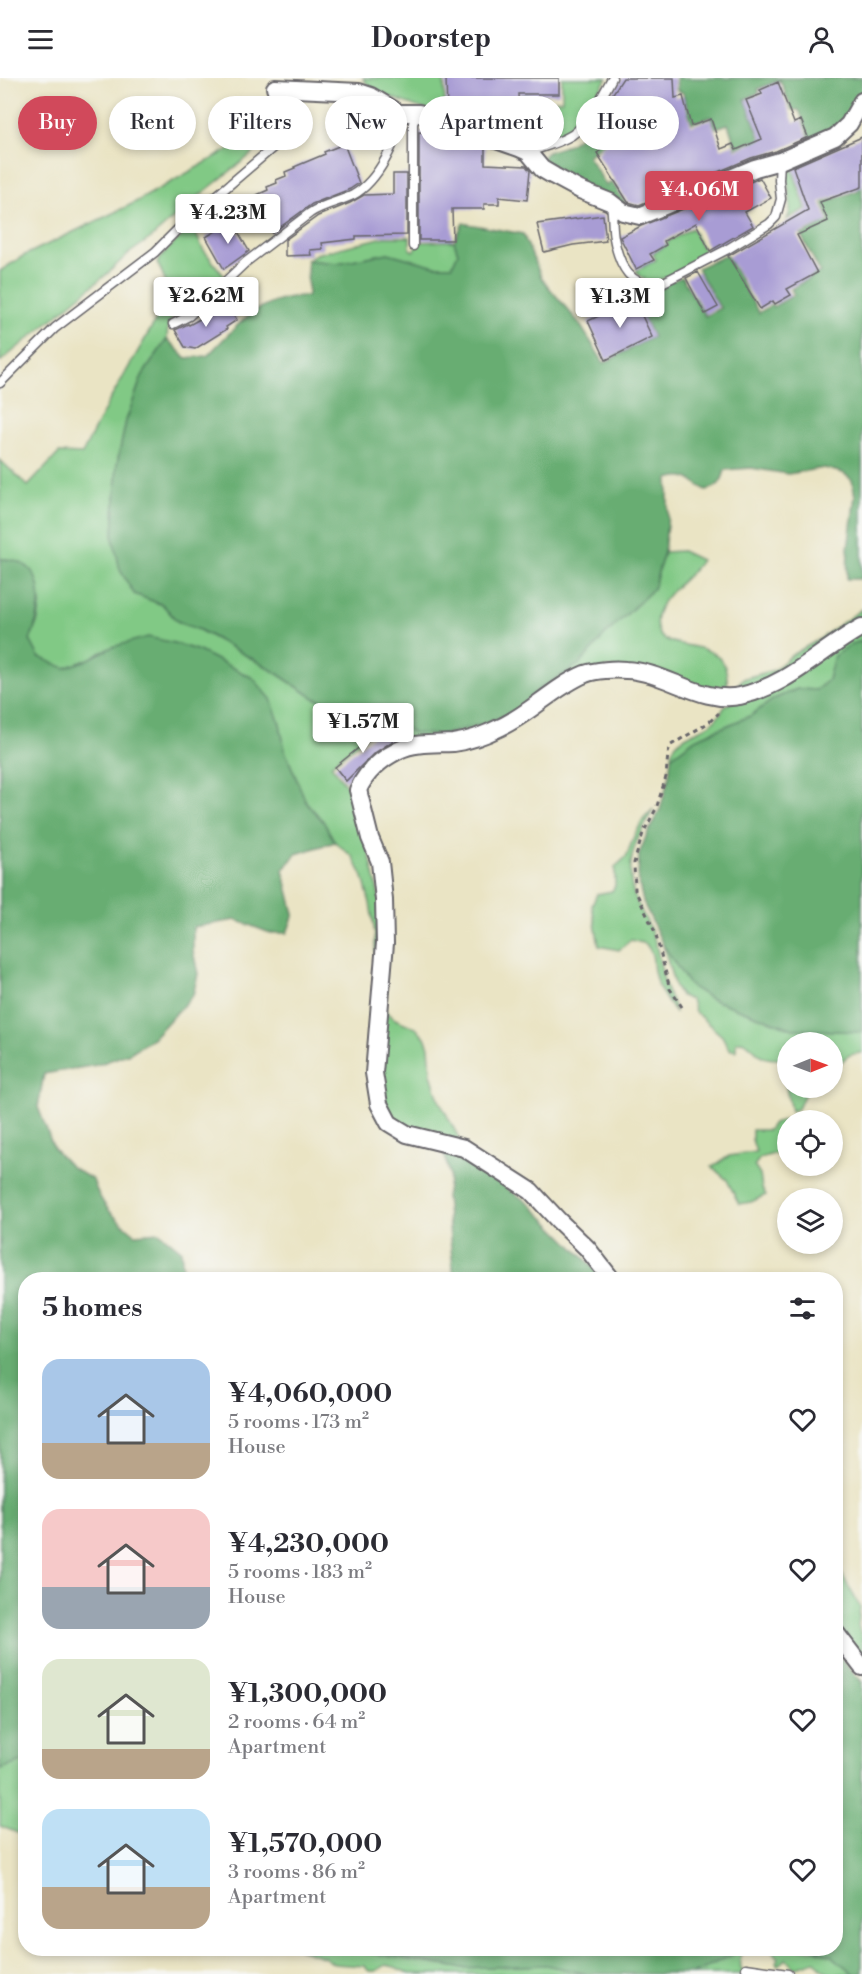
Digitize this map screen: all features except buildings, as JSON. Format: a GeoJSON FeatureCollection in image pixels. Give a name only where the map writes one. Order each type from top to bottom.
{"type":"FeatureCollection","features":[{"type":"Feature","properties":{"kind":"street"},"geometry":{"type":"LineString","coordinates":[[275,88],[359,92],[371,96]]}},
{"type":"Feature","properties":{"kind":"street"},"geometry":{"type":"LineString","coordinates":[[522,150],[528,152],[548,173],[580,190],[610,202],[623,212],[640,216],[755,168],[780,161],[843,132],[862,101]]}},
{"type":"Feature","properties":{"kind":"street"},"geometry":{"type":"LineString","coordinates":[[407,113],[419,113]]}},
{"type":"Feature","properties":{"kind":"street"},"geometry":{"type":"LineString","coordinates":[[606,1272],[587,1248],[531,1191],[464,1148],[407,1134],[389,1122],[379,1104],[374,1073],[385,943],[384,900],[380,862],[370,838],[358,790],[363,777],[378,763],[401,749],[422,744],[456,742],[501,727],[587,673],[627,670],[725,698],[752,693],[771,686],[808,664],[840,639],[862,627]]}},
{"type":"Feature","properties":{"kind":"street"},"geometry":{"type":"LineString","coordinates":[[843,1643],[862,1666]]}},
{"type":"Feature","properties":{"kind":"lane"},"geometry":{"type":"LineString","coordinates":[[528,152],[574,134],[585,122],[612,78]]}},
{"type":"Feature","properties":{"kind":"lane"},"geometry":{"type":"LineString","coordinates":[[0,383],[55,328],[155,252],[188,219],[284,138],[294,89]]}},
{"type":"Feature","properties":{"kind":"lane"},"geometry":{"type":"LineString","coordinates":[[413,246],[413,123],[419,113]]}},
{"type":"Feature","properties":{"kind":"lane"},"geometry":{"type":"LineString","coordinates":[[173,324],[189,316],[246,262],[310,213],[317,208],[339,201],[365,186],[389,150]]}},
{"type":"Feature","properties":{"kind":"lane"},"geometry":{"type":"LineString","coordinates":[[610,202],[613,214],[613,236],[621,261],[634,281],[654,285],[726,250],[769,224],[776,217],[781,199],[780,161]]}},
{"type":"Feature","properties":{"kind":"lane"},"geometry":{"type":"LineString","coordinates":[[746,1968],[788,1974]]}},
{"type":"Feature","properties":{"kind":"path"},"geometry":{"type":"LineString","coordinates":[[682,1007],[670,989],[655,932],[635,890],[634,863],[643,833],[656,809],[666,777],[668,753],[671,746],[716,717],[723,708],[725,698]]}},
{"type":"Feature","properties":{"kind":"green space"},"geometry":{"type":"Polygon","coordinates":[[[363,78],[444,78],[444,96],[419,96],[419,107],[407,103],[407,96],[387,96],[363,78]]]}},
{"type":"Feature","properties":{"kind":"green space"},"geometry":{"type":"Polygon","coordinates":[[[562,78],[607,78],[596,96],[576,96],[576,122],[564,132],[564,96],[562,96],[562,78]]]}},
{"type":"Feature","properties":{"kind":"green space"},"geometry":{"type":"Polygon","coordinates":[[[676,78],[862,78],[862,91],[842,124],[811,140],[799,110],[792,110],[780,80],[758,89],[759,93],[745,99],[763,145],[757,148],[753,141],[736,148],[728,124],[716,128],[711,117],[692,123],[683,93],[677,90],[676,78]]]}},
{"type":"Feature","properties":{"kind":"green space"},"geometry":{"type":"Polygon","coordinates":[[[576,139],[576,150],[595,150],[588,156],[606,185],[612,182],[627,206],[578,182],[542,159],[549,152],[564,150],[565,146],[576,139]]]}},
{"type":"Feature","properties":{"kind":"green space"},"geometry":{"type":"Polygon","coordinates":[[[228,150],[257,150],[151,238],[128,254],[0,362],[0,271],[23,256],[132,204],[228,150]]]}},
{"type":"Feature","properties":{"kind":"green space"},"geometry":{"type":"Polygon","coordinates":[[[790,162],[806,209],[787,219],[790,212],[787,176],[790,162]]]}},
{"type":"Feature","properties":{"kind":"green space"},"geometry":{"type":"Polygon","coordinates":[[[862,176],[862,579],[847,579],[848,549],[855,496],[852,480],[843,473],[824,468],[788,474],[751,468],[725,470],[719,484],[706,490],[685,477],[668,479],[668,516],[664,552],[653,589],[605,635],[580,664],[539,689],[514,712],[442,735],[413,733],[398,722],[314,698],[267,667],[200,630],[177,621],[163,605],[134,594],[120,570],[113,538],[117,464],[126,421],[142,376],[167,339],[186,358],[207,356],[240,323],[263,306],[291,297],[308,296],[307,260],[337,263],[388,253],[435,266],[452,266],[458,253],[454,241],[463,223],[523,234],[542,279],[579,323],[604,363],[653,337],[628,284],[649,287],[682,277],[705,316],[720,308],[697,268],[726,255],[759,313],[772,304],[773,307],[794,295],[791,289],[820,272],[801,235],[830,221],[823,203],[859,190],[856,178],[862,176]]]}},
{"type":"Feature","properties":{"kind":"green space"},"geometry":{"type":"Polygon","coordinates":[[[190,228],[224,276],[198,305],[172,318],[168,325],[167,339],[142,376],[126,421],[117,464],[113,538],[134,594],[163,605],[177,621],[199,630],[267,667],[314,698],[398,722],[413,733],[514,712],[605,635],[653,589],[664,552],[682,551],[701,560],[665,599],[657,618],[657,628],[662,637],[672,642],[711,652],[721,660],[727,673],[726,694],[607,667],[477,732],[404,744],[383,723],[331,765],[352,793],[366,839],[380,900],[375,985],[375,934],[363,877],[353,857],[335,842],[323,821],[306,802],[285,751],[280,724],[253,678],[199,651],[174,643],[112,647],[65,668],[39,657],[30,640],[38,620],[41,600],[8,559],[0,559],[0,460],[28,486],[59,453],[82,454],[108,403],[167,301],[165,281],[157,263],[190,228]]]}},
{"type":"Feature","properties":{"kind":"green space"},"geometry":{"type":"Polygon","coordinates":[[[692,228],[706,255],[670,276],[651,280],[642,278],[636,271],[656,260],[653,254],[668,244],[667,242],[692,228]]]}},
{"type":"Feature","properties":{"kind":"green space"},"geometry":{"type":"Polygon","coordinates":[[[384,237],[410,237],[410,249],[413,251],[416,248],[416,242],[454,241],[458,253],[452,266],[435,266],[388,253],[337,263],[307,260],[316,254],[384,237]]]}},
{"type":"Feature","properties":{"kind":"green space"},"geometry":{"type":"Polygon","coordinates":[[[0,559],[16,561],[28,567],[35,576],[39,588],[38,614],[30,640],[39,657],[65,668],[112,647],[148,637],[199,651],[253,678],[271,699],[280,724],[285,751],[306,802],[323,821],[335,842],[296,854],[283,870],[294,914],[287,933],[270,933],[236,920],[193,927],[193,951],[198,974],[193,995],[153,1038],[130,1053],[97,1065],[44,1074],[38,1107],[54,1149],[70,1166],[93,1180],[100,1197],[109,1210],[135,1234],[159,1232],[181,1250],[183,1272],[18,1272],[18,1763],[0,1769],[0,559]]]}},
{"type":"Feature","properties":{"kind":"green space"},"geometry":{"type":"Polygon","coordinates":[[[862,609],[862,623],[788,673],[738,689],[742,679],[774,670],[793,654],[818,640],[862,609]]]}},
{"type":"Feature","properties":{"kind":"green space"},"geometry":{"type":"Polygon","coordinates":[[[862,631],[862,641],[852,644],[834,656],[828,680],[816,690],[797,689],[774,699],[750,716],[695,739],[671,757],[675,745],[712,722],[726,705],[862,631]]]}},
{"type":"Feature","properties":{"kind":"green space"},"geometry":{"type":"Polygon","coordinates":[[[862,641],[862,1032],[793,1029],[711,999],[689,985],[663,945],[643,902],[638,879],[639,854],[660,810],[669,777],[671,757],[695,739],[750,716],[774,699],[797,689],[816,690],[828,680],[834,656],[852,644],[862,641]]]}},
{"type":"Feature","properties":{"kind":"green space"},"geometry":{"type":"Polygon","coordinates":[[[653,809],[634,849],[631,884],[655,940],[665,984],[675,1012],[659,988],[655,978],[652,955],[646,944],[631,940],[619,950],[599,946],[592,905],[597,894],[612,891],[615,886],[615,867],[626,857],[643,820],[653,809]]]}},
{"type":"Feature","properties":{"kind":"green space"},"geometry":{"type":"Polygon","coordinates":[[[663,945],[689,984],[711,999],[793,1029],[862,1032],[862,1053],[847,1056],[843,1060],[843,1032],[777,1032],[777,1059],[761,1056],[742,1041],[736,1042],[736,1051],[729,1049],[722,1036],[695,1012],[691,1000],[681,996],[675,987],[663,945]]]}},
{"type":"Feature","properties":{"kind":"green space"},"geometry":{"type":"Polygon","coordinates":[[[385,1010],[395,1019],[416,1028],[425,1037],[429,1047],[431,1074],[439,1100],[462,1144],[391,1120],[377,1073],[385,1010]]]}},
{"type":"Feature","properties":{"kind":"green space"},"geometry":{"type":"Polygon","coordinates":[[[788,1098],[803,1098],[798,1109],[791,1110],[788,1098]]]}},
{"type":"Feature","properties":{"kind":"green space"},"geometry":{"type":"Polygon","coordinates":[[[777,1122],[777,1153],[760,1158],[754,1166],[760,1175],[762,1188],[766,1195],[751,1202],[739,1204],[727,1180],[712,1167],[729,1156],[756,1152],[752,1130],[768,1130],[773,1123],[777,1122]]]}},
{"type":"Feature","properties":{"kind":"green space"},"geometry":{"type":"Polygon","coordinates":[[[444,1153],[460,1158],[528,1202],[596,1272],[453,1272],[446,1197],[450,1176],[444,1153]]]}},
{"type":"Feature","properties":{"kind":"green space"},"geometry":{"type":"Polygon","coordinates":[[[843,1577],[860,1607],[858,1626],[862,1638],[862,1662],[843,1637],[843,1577]]]}},
{"type":"Feature","properties":{"kind":"green space"},"geometry":{"type":"Polygon","coordinates":[[[843,1661],[862,1682],[862,1974],[854,1974],[832,1956],[843,1956],[843,1661]]]}},
{"type":"Feature","properties":{"kind":"green space"},"geometry":{"type":"Polygon","coordinates":[[[18,1763],[18,1833],[0,1826],[0,1769],[18,1763]]]}},
{"type":"Feature","properties":{"kind":"green space"},"geometry":{"type":"Polygon","coordinates":[[[321,1956],[387,1956],[460,1968],[546,1965],[587,1974],[410,1974],[386,1965],[376,1971],[369,1971],[364,1966],[334,1964],[321,1956]]]}},
{"type":"Feature","properties":{"kind":"green space"},"geometry":{"type":"Polygon","coordinates":[[[387,1956],[730,1956],[692,1974],[587,1974],[546,1965],[460,1968],[387,1956]]]}},
{"type":"Feature","properties":{"kind":"green space"},"geometry":{"type":"Polygon","coordinates":[[[729,1956],[740,1956],[741,1969],[748,1973],[766,1974],[692,1974],[729,1956]]]}},
{"type":"Feature","properties":{"kind":"green space"},"geometry":{"type":"Polygon","coordinates":[[[776,1956],[832,1956],[854,1974],[834,1974],[823,1970],[815,1961],[794,1968],[786,1959],[778,1965],[776,1962],[778,1958],[776,1956]]]}}]}
